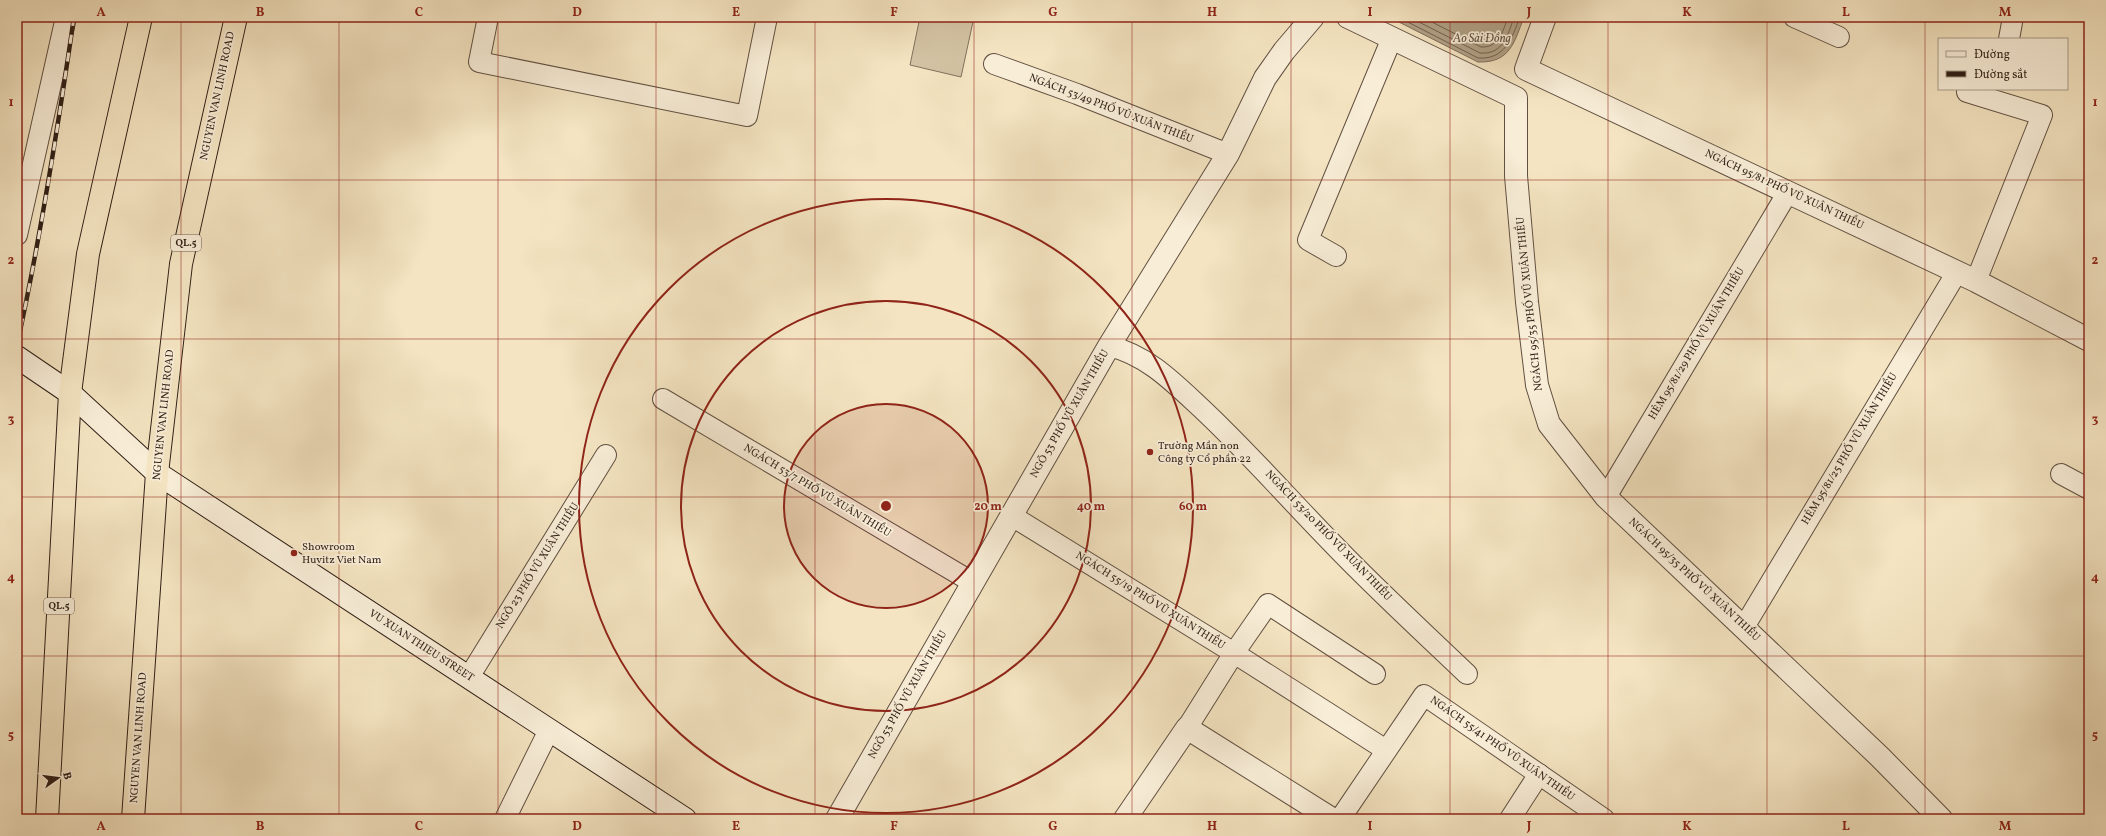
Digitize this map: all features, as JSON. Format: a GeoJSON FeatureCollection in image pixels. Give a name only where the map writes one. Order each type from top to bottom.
{"type":"FeatureCollection","features":[{"type":"Feature","properties":{"kind":"highway","name":"QL.5"},"geometry":{"type":"LineString","coordinates":[[47,819],[70,393],[88,254],[141,17]]}},
{"type":"Feature","properties":{"kind":"highway","name":"NGUYEN VAN LINH ROAD"},"geometry":{"type":"LineString","coordinates":[[133,819],[157,473],[181,264],[236,17]]}},
{"type":"Feature","properties":{"kind":"street","name":"NGÕ 53 PHỐ VŨ XUÂN THIỀU"},"geometry":{"type":"LineString","coordinates":[[837,819],[972,582],[1012,516],[1110,346],[1228,154],[1265,78],[1284,51],[1313,17]]}},
{"type":"Feature","properties":{"kind":"street"},"geometry":{"type":"LineString","coordinates":[[1348,17],[1516,98]]}},
{"type":"Feature","properties":{"kind":"street"},"geometry":{"type":"LineString","coordinates":[[1526,69],[1544,17]]}},
{"type":"Feature","properties":{"kind":"street","name":"NGÁCH 95/35 PHỐ VŨ XUÂN THIỀU"},"geometry":{"type":"LineString","coordinates":[[1526,69],[1516,98],[1516,176],[1537,385],[1549,424],[1606,497],[1880,757],[1941,819]]}},
{"type":"Feature","properties":{"kind":"street","name":"NGÁCH 95/81 PHỐ VŨ XUÂN THIỀU"},"geometry":{"type":"LineString","coordinates":[[1526,69],[1966,276],[2089,340]]}},
{"type":"Feature","properties":{"kind":"street","name":"VU XUAN THIEU STREET"},"geometry":{"type":"LineString","coordinates":[[17,357],[70,393],[157,473],[685,819]]}},
{"type":"Feature","properties":{"kind":"street"},"geometry":{"type":"LineString","coordinates":[[1125,819],[1187,728],[1318,815]]}},
{"type":"Feature","properties":{"kind":"lane"},"geometry":{"type":"LineString","coordinates":[[17,235],[66,17]]}},
{"type":"Feature","properties":{"kind":"lane"},"geometry":{"type":"LineString","coordinates":[[488,17],[479,62],[746,116],[767,17]]}},
{"type":"Feature","properties":{"kind":"lane"},"geometry":{"type":"LineString","coordinates":[[1794,17],[1839,37]]}},
{"type":"Feature","properties":{"kind":"lane"},"geometry":{"type":"LineString","coordinates":[[2009,38],[2013,17]]}},
{"type":"Feature","properties":{"kind":"lane"},"geometry":{"type":"LineString","coordinates":[[1336,256],[1308,240],[1392,38]]}},
{"type":"Feature","properties":{"kind":"lane","name":"NGÁCH 53/49 PHỐ VŨ XUÂN THIỀU"},"geometry":{"type":"LineString","coordinates":[[994,64],[1077,94],[1228,154]]}},
{"type":"Feature","properties":{"kind":"lane","name":"HẺM 95/81/25 PHỐ VŨ XUÂN THIỀU"},"geometry":{"type":"LineString","coordinates":[[1744,627],[1966,276],[2042,115],[1967,92]]}},
{"type":"Feature","properties":{"kind":"lane","name":"HẺM 95/81/29 PHỐ VŨ XUÂN THIỀU"},"geometry":{"type":"LineString","coordinates":[[1606,497],[1788,192]]}},
{"type":"Feature","properties":{"kind":"lane","name":"NGÁCH 53/20 PHỐ VŨ XUÂN THIỀU"},"geometry":{"type":"LineString","coordinates":[[1110,346],[1128,350],[1147,361],[1176,386],[1243,448],[1332,544],[1467,674]]}},
{"type":"Feature","properties":{"kind":"lane","name":"NGÁCH 53/7 PHỐ VŨ XUÂN THIỀU"},"geometry":{"type":"LineString","coordinates":[[663,399],[972,582]]}},
{"type":"Feature","properties":{"kind":"lane","name":"NGÕ 23 PHỐ VŨ XUÂN THIỀU"},"geometry":{"type":"LineString","coordinates":[[469,677],[606,455]]}},
{"type":"Feature","properties":{"kind":"lane"},"geometry":{"type":"LineString","coordinates":[[2061,474],[2089,489]]}},
{"type":"Feature","properties":{"kind":"lane","name":"NGÁCH 55/19 PHỐ VŨ XUÂN THIỀU"},"geometry":{"type":"LineString","coordinates":[[1012,516],[1234,653],[1187,728]]}},
{"type":"Feature","properties":{"kind":"lane"},"geometry":{"type":"LineString","coordinates":[[1375,674],[1268,604],[1234,653],[1386,750]]}},
{"type":"Feature","properties":{"kind":"lane","name":"NGÁCH 55/41 PHỐ VŨ XUÂN THIỀU"},"geometry":{"type":"LineString","coordinates":[[1340,819],[1424,695],[1604,819]]}},
{"type":"Feature","properties":{"kind":"lane"},"geometry":{"type":"LineString","coordinates":[[505,819],[549,730]]}},
{"type":"Feature","properties":{"kind":"lane"},"geometry":{"type":"LineString","coordinates":[[1510,819],[1539,774]]}},
{"type":"Feature","properties":{"kind":"shaded area"},"geometry":{"type":"Polygon","coordinates":[[[920,17],[974,17],[961,77],[910,65],[920,17]]]}},
{"type":"Feature","properties":{"kind":"water","name":"Ao Sài Đồng"},"geometry":{"type":"Polygon","coordinates":[[[1389,17],[1524,17],[1513,43],[1504,55],[1497,59],[1478,62],[1389,17]]]}},
{"type":"Feature","properties":{"kind":"railway"},"geometry":{"type":"LineString","coordinates":[[17,345],[34,263],[62,99],[74,17]]}},
{"type":"Feature","properties":{"kind":"place","name":"Trường Mần non Công ty Cổ phần 22"},"geometry":{"type":"Point","coordinates":[1150,452]}},
{"type":"Feature","properties":{"kind":"place","name":"Showroom Huvitz Viet Nam"},"geometry":{"type":"Point","coordinates":[294,553]}}]}
